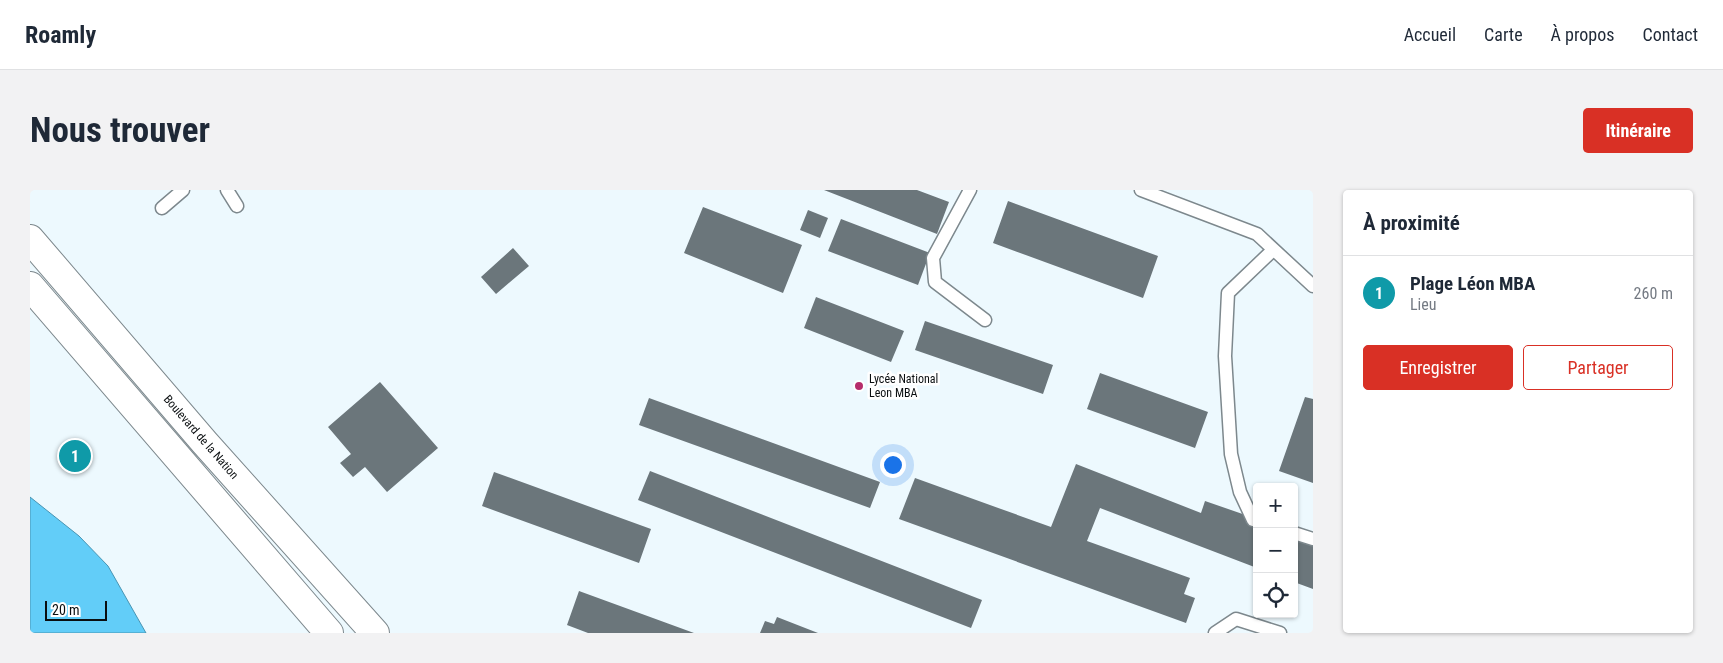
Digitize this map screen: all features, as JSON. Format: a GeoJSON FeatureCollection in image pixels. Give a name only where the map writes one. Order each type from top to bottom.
{"type":"FeatureCollection","features":[{"type":"Feature","properties":{"kind":"main road","name":"Boulevard de la Nation"},"geometry":{"type":"LineString","coordinates":[[30,239],[205,443],[375,633]]}},
{"type":"Feature","properties":{"kind":"main road"},"geometry":{"type":"LineString","coordinates":[[30,286],[329,633]]}},
{"type":"Feature","properties":{"kind":"lane"},"geometry":{"type":"LineString","coordinates":[[162,208],[183,190]]}},
{"type":"Feature","properties":{"kind":"lane"},"geometry":{"type":"LineString","coordinates":[[227,190],[237,206]]}},
{"type":"Feature","properties":{"kind":"lane"},"geometry":{"type":"LineString","coordinates":[[970,190],[933,258],[935,282],[985,320]]}},
{"type":"Feature","properties":{"kind":"lane"},"geometry":{"type":"LineString","coordinates":[[1141,190],[1257,234],[1313,286]]}},
{"type":"Feature","properties":{"kind":"lane"},"geometry":{"type":"LineString","coordinates":[[1253,520],[1240,492],[1231,454],[1225,356],[1228,293],[1273,250]]}},
{"type":"Feature","properties":{"kind":"lane"},"geometry":{"type":"LineString","coordinates":[[1298,534],[1313,539]]}},
{"type":"Feature","properties":{"kind":"lane"},"geometry":{"type":"LineString","coordinates":[[1215,633],[1236,619],[1280,633]]}},
{"type":"Feature","properties":{"kind":"water"},"geometry":{"type":"Polygon","coordinates":[[[30,497],[79,536],[108,566],[146,633],[30,633],[30,497]]]}},
{"type":"Feature","properties":{"kind":"building"},"geometry":{"type":"Polygon","coordinates":[[[824,190],[917,190],[949,202],[937,234],[824,190]]]}},
{"type":"Feature","properties":{"kind":"building"},"geometry":{"type":"Polygon","coordinates":[[[1008,201],[1158,256],[1143,298],[993,243],[1008,201]]]}},
{"type":"Feature","properties":{"kind":"building"},"geometry":{"type":"Polygon","coordinates":[[[703,207],[802,245],[783,293],[684,253],[703,207]]]}},
{"type":"Feature","properties":{"kind":"building"},"geometry":{"type":"Polygon","coordinates":[[[808,210],[828,218],[820,238],[800,230],[808,210]]]}},
{"type":"Feature","properties":{"kind":"building"},"geometry":{"type":"Polygon","coordinates":[[[841,219],[930,253],[918,285],[828,251],[841,219]]]}},
{"type":"Feature","properties":{"kind":"building"},"geometry":{"type":"Polygon","coordinates":[[[513,248],[529,266],[496,294],[481,277],[513,248]]]}},
{"type":"Feature","properties":{"kind":"building"},"geometry":{"type":"Polygon","coordinates":[[[816,297],[904,331],[891,362],[804,328],[816,297]]]}},
{"type":"Feature","properties":{"kind":"building"},"geometry":{"type":"Polygon","coordinates":[[[925,321],[1053,365],[1043,394],[915,350],[925,321]]]}},
{"type":"Feature","properties":{"kind":"building"},"geometry":{"type":"Polygon","coordinates":[[[1100,373],[1208,412],[1195,448],[1087,409],[1100,373]]]}},
{"type":"Feature","properties":{"kind":"building"},"geometry":{"type":"Polygon","coordinates":[[[380,382],[438,448],[387,492],[365,467],[353,477],[340,463],[351,454],[328,427],[380,382]]]}},
{"type":"Feature","properties":{"kind":"building"},"geometry":{"type":"Polygon","coordinates":[[[1305,397],[1313,399],[1313,483],[1279,471],[1305,397]]]}},
{"type":"Feature","properties":{"kind":"building"},"geometry":{"type":"Polygon","coordinates":[[[649,398],[880,482],[870,508],[639,425],[649,398]]]}},
{"type":"Feature","properties":{"kind":"building"},"geometry":{"type":"Polygon","coordinates":[[[1076,464],[1201,513],[1205,501],[1253,518],[1253,566],[1100,508],[1087,541],[1190,578],[1184,594],[1195,598],[1186,623],[899,519],[915,478],[1051,527],[1076,464]]]}},
{"type":"Feature","properties":{"kind":"building"},"geometry":{"type":"Polygon","coordinates":[[[650,471],[982,600],[971,628],[638,500],[650,471]]]}},
{"type":"Feature","properties":{"kind":"building"},"geometry":{"type":"Polygon","coordinates":[[[494,472],[651,529],[639,563],[482,506],[494,472]]]}},
{"type":"Feature","properties":{"kind":"building"},"geometry":{"type":"Polygon","coordinates":[[[1298,534],[1313,540],[1313,589],[1298,583],[1298,534]]]}},
{"type":"Feature","properties":{"kind":"building"},"geometry":{"type":"Polygon","coordinates":[[[579,591],[694,633],[588,633],[567,625],[579,591]]]}},
{"type":"Feature","properties":{"kind":"building"},"geometry":{"type":"Polygon","coordinates":[[[777,617],[818,633],[760,633],[765,621],[774,624],[777,617]]]}},
{"type":"Feature","properties":{"kind":"place","name":"Lycée National Leon MBA"},"geometry":{"type":"Point","coordinates":[859,386]}},
{"type":"Feature","properties":{"kind":"place","name":"Plage Léon MBA"},"geometry":{"type":"Point","coordinates":[75,456]}}]}
